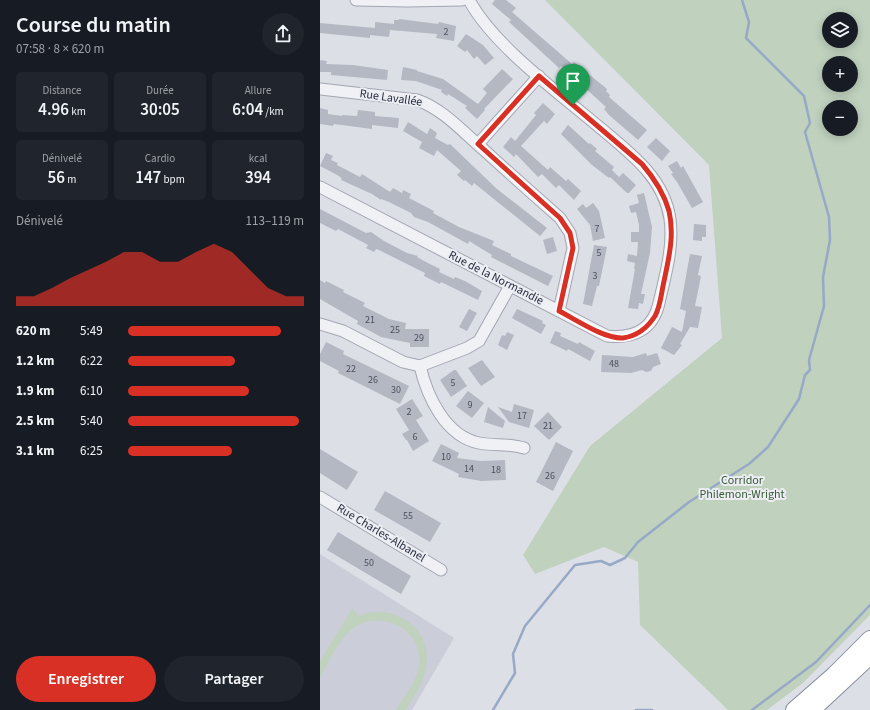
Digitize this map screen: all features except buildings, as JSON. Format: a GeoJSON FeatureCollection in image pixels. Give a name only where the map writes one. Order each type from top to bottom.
{"type":"FeatureCollection","features":[{"type":"Feature","properties":{"kind":"highway"},"geometry":{"type":"LineString","coordinates":[[794,710],[870,639]]}},
{"type":"Feature","properties":{"kind":"highway"},"geometry":{"type":"LineString","coordinates":[[812,710],[870,656]]}},
{"type":"Feature","properties":{"kind":"street"},"geometry":{"type":"LineString","coordinates":[[356,0],[407,2],[462,0]]}},
{"type":"Feature","properties":{"kind":"street","name":"Rue de la Normandie"},"geometry":{"type":"LineString","coordinates":[[320,187],[607,336],[623,338],[631,336],[645,328],[656,314],[670,250],[670,220],[660,190],[642,164],[539,76],[499,39],[479,16],[469,0]]}},
{"type":"Feature","properties":{"kind":"street"},"geometry":{"type":"LineString","coordinates":[[478,144],[539,76]]}},
{"type":"Feature","properties":{"kind":"street","name":"Rue Lavallée"},"geometry":{"type":"LineString","coordinates":[[320,89],[417,100],[436,108],[560,218],[570,233],[573,248],[559,311]]}},
{"type":"Feature","properties":{"kind":"street"},"geometry":{"type":"LineString","coordinates":[[320,324],[343,331],[403,362],[420,366],[467,348],[479,341],[510,286]]}},
{"type":"Feature","properties":{"kind":"street"},"geometry":{"type":"LineString","coordinates":[[420,366],[430,397],[453,429],[461,436],[478,443],[512,444],[524,448]]}},
{"type":"Feature","properties":{"kind":"street","name":"Rue Charles-Albanel"},"geometry":{"type":"LineString","coordinates":[[320,497],[442,570]]}},
{"type":"Feature","properties":{"kind":"shaded area"},"geometry":{"type":"Polygon","coordinates":[[[320,554],[454,638],[412,710],[320,710],[320,554]]]}},
{"type":"Feature","properties":{"kind":"green space","name":"Corridor Philemon-Wright"},"geometry":{"type":"Polygon","coordinates":[[[545,0],[870,0],[870,615],[803,683],[767,710],[728,710],[640,625],[638,562],[604,547],[535,574],[523,555],[590,446],[722,338],[709,165],[545,0]]]}},
{"type":"Feature","properties":{"kind":"green space"},"geometry":{"type":"Polygon","coordinates":[[[352,609],[357,613],[356,616],[377,612],[397,615],[414,626],[420,634],[427,652],[426,669],[419,687],[406,710],[396,710],[415,679],[419,667],[419,653],[415,641],[407,632],[397,625],[386,621],[373,621],[361,624],[350,631],[337,647],[320,677],[320,661],[352,609]]]}},
{"type":"Feature","properties":{"kind":"waterway"},"geometry":{"type":"LineString","coordinates":[[493,710],[515,673],[513,654],[525,626],[575,565],[601,561],[610,565],[625,558],[638,542],[689,502],[749,464],[768,447],[799,399],[805,375],[810,370],[809,360],[824,306],[823,277],[830,240],[829,217],[805,132],[810,123],[804,96],[746,38],[749,22],[742,0]]}},
{"type":"Feature","properties":{"kind":"waterway"},"geometry":{"type":"LineString","coordinates":[[752,710],[816,662],[870,605]]}},
{"type":"Feature","properties":{"kind":"waterway"},"geometry":{"type":"LineString","coordinates":[[636,710],[652,710]]}},
{"type":"Feature","properties":{"kind":"route"},"geometry":{"type":"LineString","coordinates":[[539,76],[573,105],[642,164],[655,180],[665,199],[668,209],[671,230],[670,250],[656,314],[645,328],[638,333],[623,338],[607,336],[559,311],[563,299],[573,248],[573,240],[570,233],[560,218],[478,144],[539,76]]}}]}
